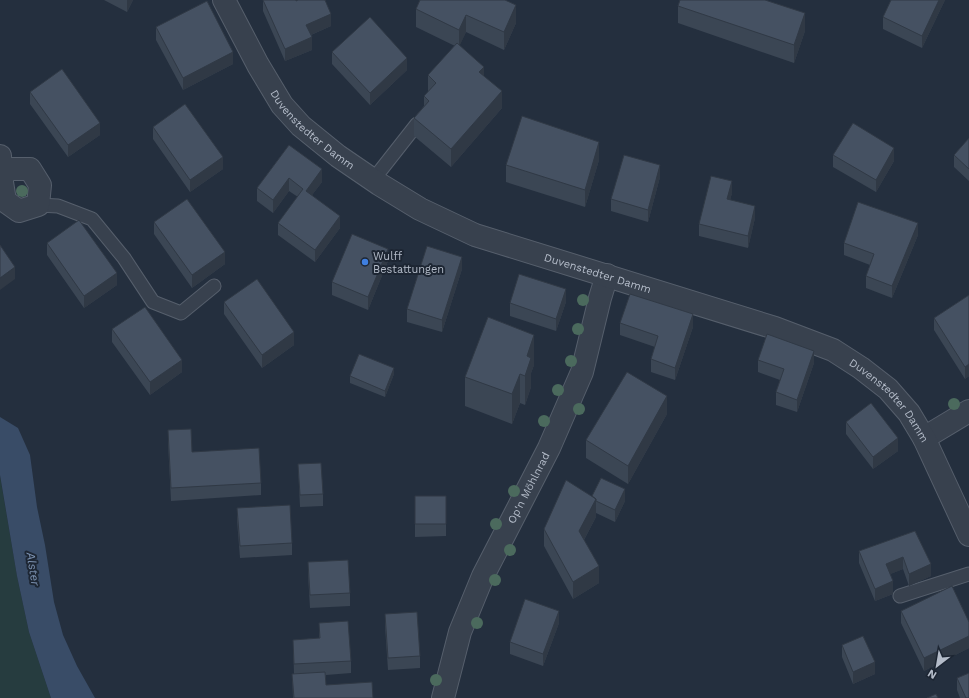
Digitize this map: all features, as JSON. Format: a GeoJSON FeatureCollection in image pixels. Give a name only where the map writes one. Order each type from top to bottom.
{"type":"FeatureCollection","features":[{"type":"Feature","properties":{"kind":"street","name":"Duvenstedter Damm"},"geometry":{"type":"LineString","coordinates":[[224,0],[258,65],[282,105],[301,126],[338,156],[420,210],[475,235],[775,328],[833,350],[861,368],[888,389],[909,413],[924,438],[969,535]]}},
{"type":"Feature","properties":{"kind":"street"},"geometry":{"type":"LineString","coordinates":[[0,166],[10,169],[30,169],[40,185],[38,205],[19,211],[5,201],[0,166]]}},
{"type":"Feature","properties":{"kind":"street","name":"Op'n Möhlnrad"},"geometry":{"type":"LineString","coordinates":[[444,698],[460,632],[483,576],[549,448],[582,372],[607,275]]}},
{"type":"Feature","properties":{"kind":"street"},"geometry":{"type":"LineString","coordinates":[[924,438],[969,412]]}},
{"type":"Feature","properties":{"kind":"lane"},"geometry":{"type":"LineString","coordinates":[[373,180],[417,124]]}},
{"type":"Feature","properties":{"kind":"lane"},"geometry":{"type":"LineString","coordinates":[[38,205],[58,206],[92,219],[124,258],[153,302],[181,313],[214,286]]}},
{"type":"Feature","properties":{"kind":"lane"},"geometry":{"type":"LineString","coordinates":[[900,596],[969,574]]}},
{"type":"Feature","properties":{"kind":"green space"},"geometry":{"type":"Polygon","coordinates":[[[0,476],[17,576],[29,632],[51,698],[0,698],[0,476]]]}},
{"type":"Feature","properties":{"kind":"water","name":"Alster"},"geometry":{"type":"Polygon","coordinates":[[[0,417],[18,428],[30,455],[37,507],[54,602],[63,635],[77,666],[95,698],[51,698],[29,632],[17,576],[0,475],[0,417]]]}},
{"type":"Feature","properties":{"kind":"building"},"geometry":{"type":"Polygon","coordinates":[[[263,0],[325,0],[331,14],[306,25],[312,37],[285,49],[263,0]]]}},
{"type":"Feature","properties":{"kind":"building"},"geometry":{"type":"Polygon","coordinates":[[[420,0],[505,0],[516,5],[504,32],[466,15],[459,30],[416,9],[420,0]]]}},
{"type":"Feature","properties":{"kind":"building"},"geometry":{"type":"Polygon","coordinates":[[[680,0],[765,0],[805,13],[794,45],[678,6],[680,0]]]}},
{"type":"Feature","properties":{"kind":"building"},"geometry":{"type":"Polygon","coordinates":[[[891,0],[939,0],[922,36],[883,17],[891,0]]]}},
{"type":"Feature","properties":{"kind":"building"},"geometry":{"type":"Polygon","coordinates":[[[207,1],[233,52],[183,78],[156,27],[207,1]]]}},
{"type":"Feature","properties":{"kind":"building"},"geometry":{"type":"Polygon","coordinates":[[[370,17],[407,58],[370,93],[332,52],[370,17]]]}},
{"type":"Feature","properties":{"kind":"building"},"geometry":{"type":"Polygon","coordinates":[[[457,43],[484,67],[479,72],[502,91],[451,149],[414,118],[429,101],[424,96],[436,83],[428,75],[457,43]]]}},
{"type":"Feature","properties":{"kind":"building"},"geometry":{"type":"Polygon","coordinates":[[[62,69],[100,123],[68,145],[30,92],[62,69]]]}},
{"type":"Feature","properties":{"kind":"building"},"geometry":{"type":"Polygon","coordinates":[[[185,104],[223,157],[190,180],[153,127],[185,104]]]}},
{"type":"Feature","properties":{"kind":"building"},"geometry":{"type":"Polygon","coordinates":[[[522,116],[599,142],[585,190],[506,165],[522,116]]]}},
{"type":"Feature","properties":{"kind":"building"},"geometry":{"type":"Polygon","coordinates":[[[853,123],[894,148],[876,180],[833,155],[853,123]]]}},
{"type":"Feature","properties":{"kind":"building"},"geometry":{"type":"Polygon","coordinates":[[[969,138],[969,169],[954,155],[969,138]]]}},
{"type":"Feature","properties":{"kind":"building"},"geometry":{"type":"Polygon","coordinates":[[[289,145],[322,169],[306,191],[340,216],[315,250],[278,223],[303,189],[289,178],[273,200],[257,188],[289,145]]]}},
{"type":"Feature","properties":{"kind":"building"},"geometry":{"type":"Polygon","coordinates":[[[624,155],[660,165],[648,210],[611,199],[624,155]]]}},
{"type":"Feature","properties":{"kind":"building"},"geometry":{"type":"Polygon","coordinates":[[[711,176],[732,181],[727,199],[755,206],[748,236],[699,224],[711,176]]]}},
{"type":"Feature","properties":{"kind":"building"},"geometry":{"type":"Polygon","coordinates":[[[187,199],[225,252],[192,275],[154,222],[187,199]]]}},
{"type":"Feature","properties":{"kind":"building"},"geometry":{"type":"Polygon","coordinates":[[[858,202],[918,223],[892,286],[866,276],[874,254],[844,243],[858,202]]]}},
{"type":"Feature","properties":{"kind":"building"},"geometry":{"type":"Polygon","coordinates":[[[79,220],[117,273],[84,296],[47,243],[79,220]]]}},
{"type":"Feature","properties":{"kind":"building"},"geometry":{"type":"Polygon","coordinates":[[[352,234],[388,249],[368,297],[332,282],[352,234]]]}},
{"type":"Feature","properties":{"kind":"building"},"geometry":{"type":"Polygon","coordinates":[[[0,245],[15,267],[0,278],[0,245]]]}},
{"type":"Feature","properties":{"kind":"building"},"geometry":{"type":"Polygon","coordinates":[[[427,246],[462,257],[442,320],[407,309],[427,246]]]}},
{"type":"Feature","properties":{"kind":"building"},"geometry":{"type":"Polygon","coordinates":[[[519,274],[566,289],[556,319],[510,303],[519,274]]]}},
{"type":"Feature","properties":{"kind":"building"},"geometry":{"type":"Polygon","coordinates":[[[257,279],[294,332],[262,355],[224,302],[257,279]]]}},
{"type":"Feature","properties":{"kind":"building"},"geometry":{"type":"Polygon","coordinates":[[[630,294],[693,314],[675,368],[651,359],[658,336],[620,323],[630,294]]]}},
{"type":"Feature","properties":{"kind":"building"},"geometry":{"type":"Polygon","coordinates":[[[969,295],[969,364],[965,367],[934,318],[969,295]]]}},
{"type":"Feature","properties":{"kind":"building"},"geometry":{"type":"Polygon","coordinates":[[[145,307],[182,360],[150,382],[112,329],[145,307]]]}},
{"type":"Feature","properties":{"kind":"building"},"geometry":{"type":"Polygon","coordinates":[[[488,317],[534,335],[527,356],[531,358],[525,376],[520,374],[512,394],[465,377],[488,317]]]}},
{"type":"Feature","properties":{"kind":"building"},"geometry":{"type":"Polygon","coordinates":[[[767,334],[814,351],[797,400],[776,392],[784,369],[758,360],[767,334]]]}},
{"type":"Feature","properties":{"kind":"building"},"geometry":{"type":"Polygon","coordinates":[[[359,354],[394,368],[385,391],[350,376],[359,354]]]}},
{"type":"Feature","properties":{"kind":"building"},"geometry":{"type":"Polygon","coordinates":[[[627,372],[667,396],[628,466],[586,440],[627,372]]]}},
{"type":"Feature","properties":{"kind":"building"},"geometry":{"type":"Polygon","coordinates":[[[871,403],[898,438],[873,457],[846,422],[871,403]]]}},
{"type":"Feature","properties":{"kind":"building"},"geometry":{"type":"Polygon","coordinates":[[[191,429],[192,452],[259,448],[261,483],[171,488],[168,430],[191,429]]]}},
{"type":"Feature","properties":{"kind":"building"},"geometry":{"type":"Polygon","coordinates":[[[321,463],[323,494],[300,495],[298,464],[321,463]]]}},
{"type":"Feature","properties":{"kind":"building"},"geometry":{"type":"Polygon","coordinates":[[[601,478],[625,489],[615,510],[596,501],[596,499],[592,496],[601,478]]]}},
{"type":"Feature","properties":{"kind":"building"},"geometry":{"type":"Polygon","coordinates":[[[566,480],[596,499],[579,531],[599,566],[573,582],[544,529],[566,480]]]}},
{"type":"Feature","properties":{"kind":"building"},"geometry":{"type":"Polygon","coordinates":[[[415,496],[446,496],[446,524],[415,524],[415,496]]]}},
{"type":"Feature","properties":{"kind":"building"},"geometry":{"type":"Polygon","coordinates":[[[290,505],[292,543],[240,546],[237,508],[290,505]]]}},
{"type":"Feature","properties":{"kind":"building"},"geometry":{"type":"Polygon","coordinates":[[[915,531],[931,564],[909,574],[903,557],[886,564],[893,581],[875,589],[859,551],[915,531]]]}},
{"type":"Feature","properties":{"kind":"building"},"geometry":{"type":"Polygon","coordinates":[[[348,560],[350,593],[310,595],[308,562],[348,560]]]}},
{"type":"Feature","properties":{"kind":"building"},"geometry":{"type":"Polygon","coordinates":[[[952,586],[969,622],[969,636],[924,658],[901,611],[952,586]]]}},
{"type":"Feature","properties":{"kind":"building"},"geometry":{"type":"Polygon","coordinates":[[[525,599],[559,611],[543,654],[510,642],[525,599]]]}},
{"type":"Feature","properties":{"kind":"building"},"geometry":{"type":"Polygon","coordinates":[[[417,612],[420,656],[388,658],[385,614],[417,612]]]}},
{"type":"Feature","properties":{"kind":"building"},"geometry":{"type":"Polygon","coordinates":[[[348,621],[351,661],[294,664],[293,640],[320,638],[319,623],[348,621]]]}},
{"type":"Feature","properties":{"kind":"building"},"geometry":{"type":"Polygon","coordinates":[[[863,636],[875,662],[853,672],[842,645],[863,636]]]}},
{"type":"Feature","properties":{"kind":"building"},"geometry":{"type":"Polygon","coordinates":[[[325,672],[326,685],[372,682],[373,698],[294,698],[292,674],[325,672]]]}},
{"type":"Feature","properties":{"kind":"building"},"geometry":{"type":"Polygon","coordinates":[[[969,673],[969,698],[966,698],[957,678],[969,673]]]}},
{"type":"Feature","properties":{"kind":"building"},"geometry":{"type":"Polygon","coordinates":[[[936,694],[938,698],[927,698],[936,694]]]}},
{"type":"Feature","properties":{"kind":"place","name":"Wulff Bestattungen"},"geometry":{"type":"Point","coordinates":[365,262]}}]}
